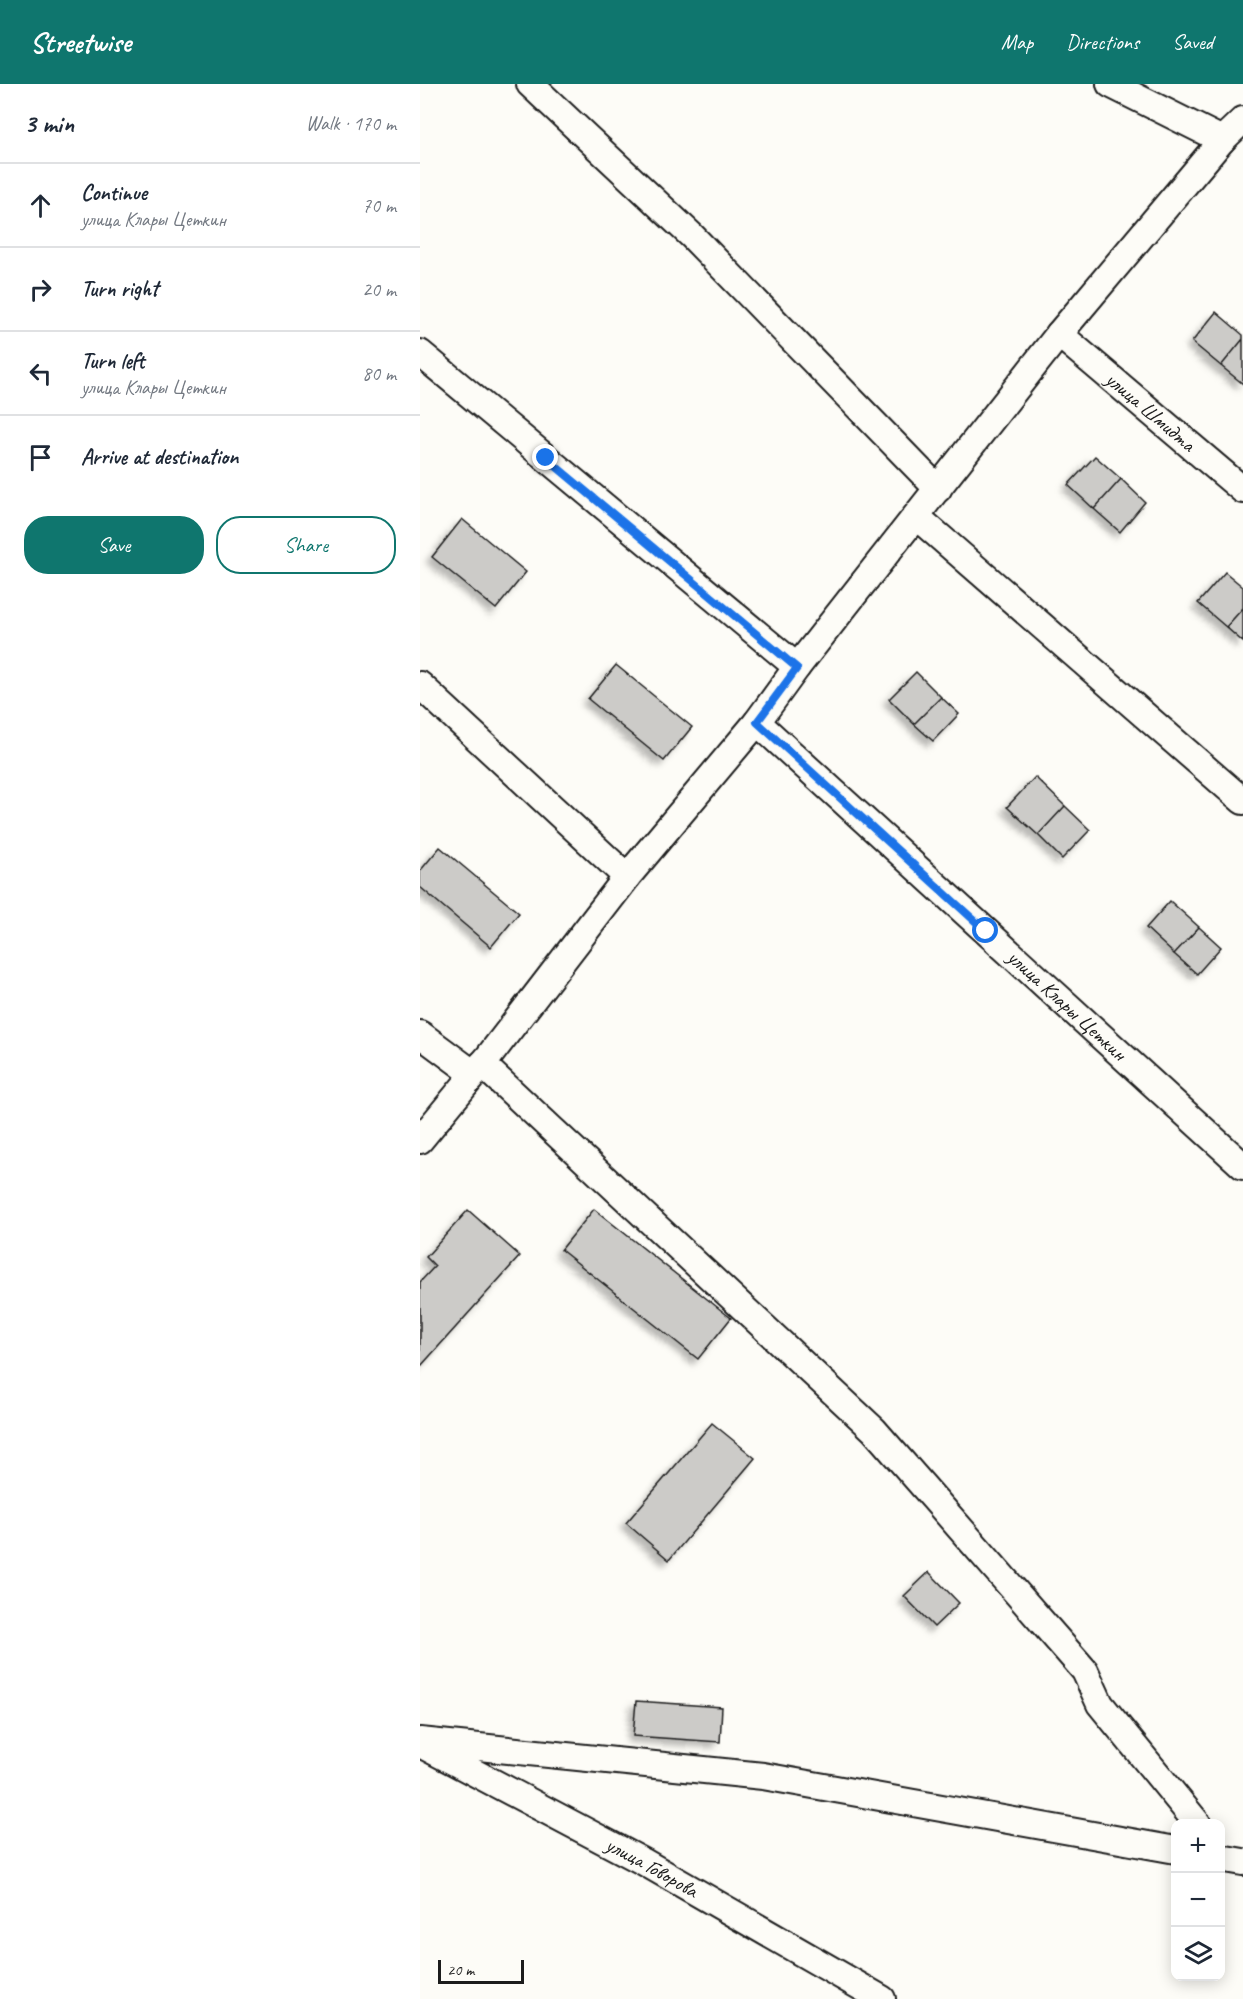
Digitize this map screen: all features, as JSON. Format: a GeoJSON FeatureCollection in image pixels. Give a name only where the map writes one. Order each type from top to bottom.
{"type":"FeatureCollection","features":[{"type":"Feature","properties":{"kind":"street"},"geometry":{"type":"LineString","coordinates":[[530,84],[692,236],[938,489]]}},
{"type":"Feature","properties":{"kind":"street"},"geometry":{"type":"LineString","coordinates":[[1110,84],[1222,140]]}},
{"type":"Feature","properties":{"kind":"street"},"geometry":{"type":"LineString","coordinates":[[420,1140],[627,877],[757,722],[1059,334],[1222,140],[1243,120]]}},
{"type":"Feature","properties":{"kind":"street","name":"улица Шмидта"},"geometry":{"type":"LineString","coordinates":[[1059,334],[1243,490]]}},
{"type":"Feature","properties":{"kind":"street"},"geometry":{"type":"LineString","coordinates":[[420,353],[797,668]]}},
{"type":"Feature","properties":{"kind":"street"},"geometry":{"type":"LineString","coordinates":[[917,517],[1243,801]]}},
{"type":"Feature","properties":{"kind":"street"},"geometry":{"type":"LineString","coordinates":[[420,685],[627,877]]}},
{"type":"Feature","properties":{"kind":"street","name":"улица Клары Цеткин"},"geometry":{"type":"LineString","coordinates":[[757,722],[1243,1166]]}},
{"type":"Feature","properties":{"kind":"street"},"geometry":{"type":"LineString","coordinates":[[420,1034],[478,1069],[874,1430],[1085,1671],[1100,1704],[1194,1819]]}},
{"type":"Feature","properties":{"kind":"street"},"geometry":{"type":"LineString","coordinates":[[420,1743],[763,1776],[1171,1849]]}},
{"type":"Feature","properties":{"kind":"street","name":"улица Говорова"},"geometry":{"type":"LineString","coordinates":[[420,1743],[644,1863],[882,1999]]}},
{"type":"Feature","properties":{"kind":"building"},"geometry":{"type":"Polygon","coordinates":[[[1216,312],[1243,335],[1243,339],[1221,366],[1192,342],[1216,312]]]}},
{"type":"Feature","properties":{"kind":"building"},"geometry":{"type":"Polygon","coordinates":[[[1243,339],[1243,384],[1221,366],[1243,339]]]}},
{"type":"Feature","properties":{"kind":"building"},"geometry":{"type":"Polygon","coordinates":[[[1095,456],[1121,479],[1094,509],[1068,485],[1095,456]]]}},
{"type":"Feature","properties":{"kind":"building"},"geometry":{"type":"Polygon","coordinates":[[[1121,479],[1145,502],[1120,532],[1094,509],[1121,479]]]}},
{"type":"Feature","properties":{"kind":"building"},"geometry":{"type":"Polygon","coordinates":[[[462,519],[526,572],[496,609],[432,557],[462,519]]]}},
{"type":"Feature","properties":{"kind":"building"},"geometry":{"type":"Polygon","coordinates":[[[1225,572],[1243,587],[1243,608],[1226,627],[1198,603],[1225,572]]]}},
{"type":"Feature","properties":{"kind":"building"},"geometry":{"type":"Polygon","coordinates":[[[1243,608],[1243,642],[1226,627],[1243,608]]]}},
{"type":"Feature","properties":{"kind":"building"},"geometry":{"type":"Polygon","coordinates":[[[616,665],[692,727],[664,761],[588,699],[616,665]]]}},
{"type":"Feature","properties":{"kind":"building"},"geometry":{"type":"Polygon","coordinates":[[[916,672],[941,697],[914,724],[889,699],[916,672]]]}},
{"type":"Feature","properties":{"kind":"building"},"geometry":{"type":"Polygon","coordinates":[[[941,697],[959,714],[933,741],[914,724],[941,697]]]}},
{"type":"Feature","properties":{"kind":"building"},"geometry":{"type":"Polygon","coordinates":[[[1035,777],[1065,806],[1038,835],[1007,807],[1035,777]]]}},
{"type":"Feature","properties":{"kind":"building"},"geometry":{"type":"Polygon","coordinates":[[[1065,806],[1090,830],[1062,859],[1038,835],[1065,806]]]}},
{"type":"Feature","properties":{"kind":"building"},"geometry":{"type":"Polygon","coordinates":[[[440,847],[519,913],[491,947],[420,887],[420,871],[440,847]]]}},
{"type":"Feature","properties":{"kind":"building"},"geometry":{"type":"Polygon","coordinates":[[[1170,901],[1199,927],[1174,954],[1146,928],[1170,901]]]}},
{"type":"Feature","properties":{"kind":"building"},"geometry":{"type":"Polygon","coordinates":[[[1199,927],[1221,947],[1197,974],[1174,954],[1199,927]]]}},
{"type":"Feature","properties":{"kind":"building"},"geometry":{"type":"Polygon","coordinates":[[[594,1209],[731,1318],[698,1359],[561,1250],[594,1209]]]}},
{"type":"Feature","properties":{"kind":"building"},"geometry":{"type":"Polygon","coordinates":[[[468,1210],[520,1256],[420,1367],[420,1282],[435,1266],[426,1257],[468,1210]]]}},
{"type":"Feature","properties":{"kind":"building"},"geometry":{"type":"Polygon","coordinates":[[[712,1423],[755,1458],[669,1560],[626,1523],[712,1423]]]}},
{"type":"Feature","properties":{"kind":"building"},"geometry":{"type":"Polygon","coordinates":[[[929,1572],[959,1603],[934,1627],[904,1596],[929,1572]]]}},
{"type":"Feature","properties":{"kind":"building"},"geometry":{"type":"Polygon","coordinates":[[[636,1701],[722,1707],[720,1742],[633,1736],[636,1701]]]}},
{"type":"Feature","properties":{"kind":"route"},"geometry":{"type":"LineString","coordinates":[[546,458],[797,668],[757,722],[986,931]]}}]}
